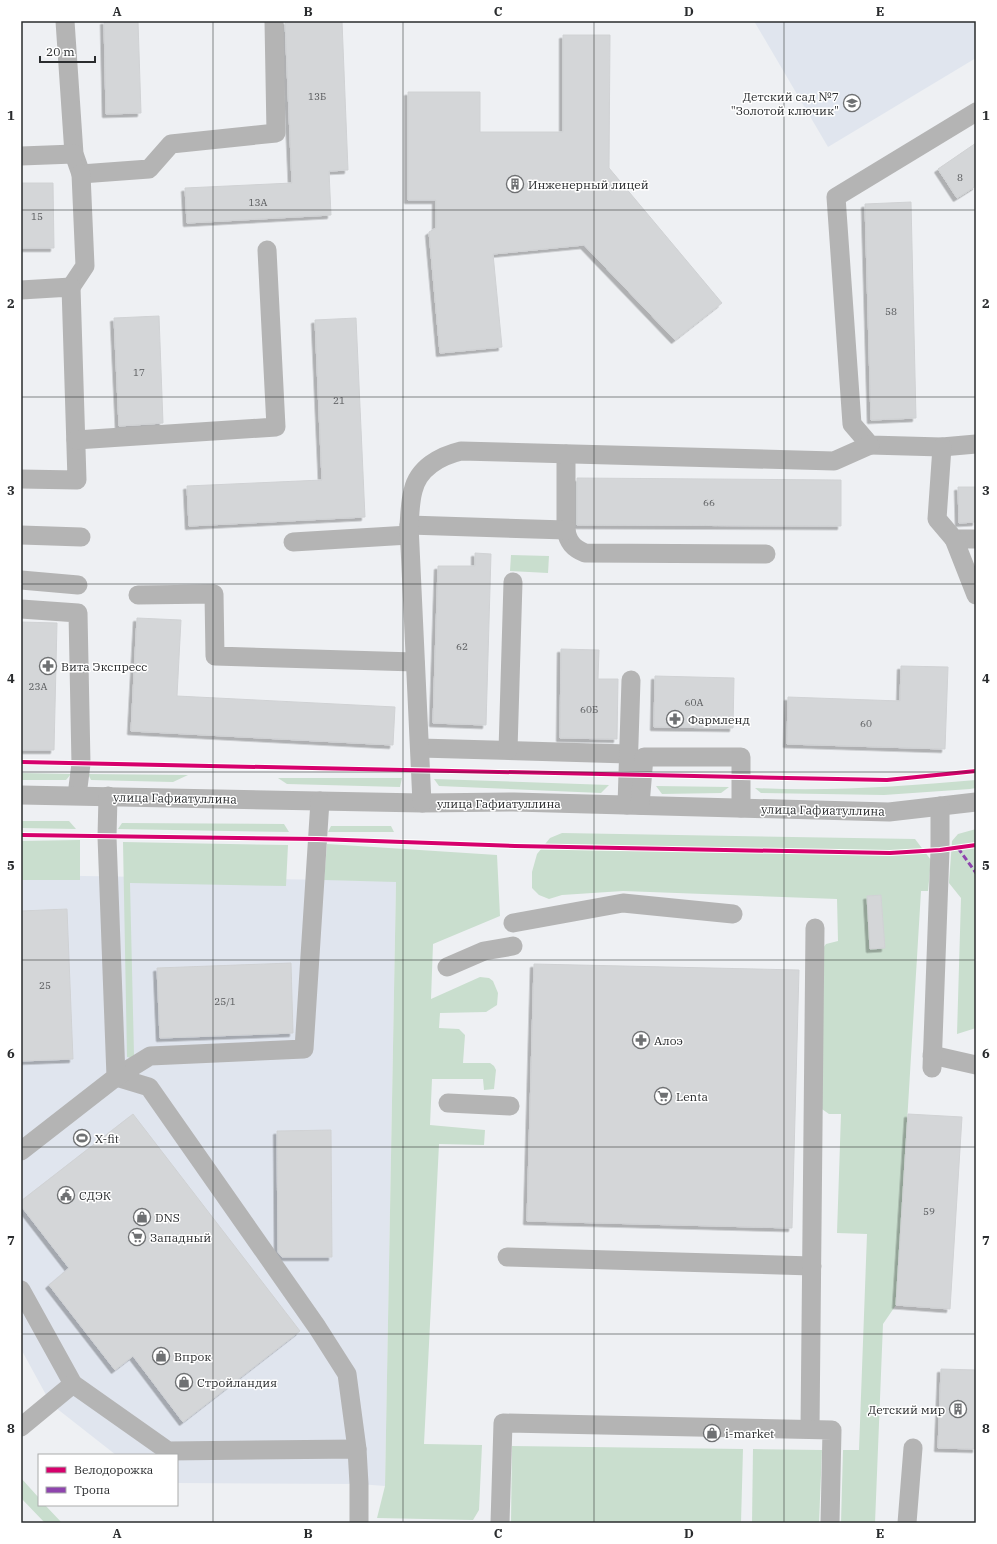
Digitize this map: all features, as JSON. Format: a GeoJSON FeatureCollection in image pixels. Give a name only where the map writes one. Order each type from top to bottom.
{"type":"FeatureCollection","features":[{"type":"Feature","properties":{"kind":"street"},"geometry":{"type":"LineString","coordinates":[[21,479],[78,480],[71,287],[85,266],[81,174],[74,154],[65,21]]}},
{"type":"Feature","properties":{"kind":"street"},"geometry":{"type":"LineString","coordinates":[[81,174],[149,169],[171,144],[276,133],[274,21]]}},
{"type":"Feature","properties":{"kind":"street"},"geometry":{"type":"LineString","coordinates":[[870,445],[852,424],[836,197],[976,112]]}},
{"type":"Feature","properties":{"kind":"street"},"geometry":{"type":"LineString","coordinates":[[21,156],[74,154]]}},
{"type":"Feature","properties":{"kind":"street"},"geometry":{"type":"LineString","coordinates":[[76,440],[276,427],[267,250]]}},
{"type":"Feature","properties":{"kind":"street"},"geometry":{"type":"LineString","coordinates":[[21,290],[71,287]]}},
{"type":"Feature","properties":{"kind":"street"},"geometry":{"type":"LineString","coordinates":[[422,804],[409,530],[413,490],[416,482],[424,470],[434,461],[445,455],[461,451],[834,461],[870,445],[942,446],[976,444]]}},
{"type":"Feature","properties":{"kind":"street"},"geometry":{"type":"LineString","coordinates":[[942,446],[937,519],[954,540],[976,595]]}},
{"type":"Feature","properties":{"kind":"street"},"geometry":{"type":"LineString","coordinates":[[566,454],[566,530],[568,539],[572,546],[585,553],[766,554]]}},
{"type":"Feature","properties":{"kind":"street"},"geometry":{"type":"LineString","coordinates":[[293,542],[409,530],[566,530]]}},
{"type":"Feature","properties":{"kind":"street"},"geometry":{"type":"LineString","coordinates":[[21,535],[81,538]]}},
{"type":"Feature","properties":{"kind":"street"},"geometry":{"type":"LineString","coordinates":[[954,540],[976,539]]}},
{"type":"Feature","properties":{"kind":"street"},"geometry":{"type":"LineString","coordinates":[[21,580],[78,585]]}},
{"type":"Feature","properties":{"kind":"street"},"geometry":{"type":"LineString","coordinates":[[508,750],[513,582]]}},
{"type":"Feature","properties":{"kind":"street"},"geometry":{"type":"LineString","coordinates":[[138,595],[214,594],[215,656],[415,662]]}},
{"type":"Feature","properties":{"kind":"street"},"geometry":{"type":"LineString","coordinates":[[21,609],[78,613],[81,764],[77,795]]}},
{"type":"Feature","properties":{"kind":"street"},"geometry":{"type":"LineString","coordinates":[[631,680],[628,754],[634,805]]}},
{"type":"Feature","properties":{"kind":"street"},"geometry":{"type":"LineString","coordinates":[[420,748],[628,754]]}},
{"type":"Feature","properties":{"kind":"street"},"geometry":{"type":"LineString","coordinates":[[634,805],[644,757],[741,757],[741,808]]}},
{"type":"Feature","properties":{"kind":"street","name":"улица Гафиатуллина"},"geometry":{"type":"LineString","coordinates":[[21,795],[77,795],[422,804],[514,802],[889,812],[976,802]]}},
{"type":"Feature","properties":{"kind":"street"},"geometry":{"type":"LineString","coordinates":[[108,796],[107,837],[116,1077]]}},
{"type":"Feature","properties":{"kind":"street"},"geometry":{"type":"LineString","coordinates":[[21,1151],[116,1077],[150,1056],[304,1049],[320,801]]}},
{"type":"Feature","properties":{"kind":"street"},"geometry":{"type":"LineString","coordinates":[[940,806],[940,850],[932,1062],[976,1065]]}},
{"type":"Feature","properties":{"kind":"street"},"geometry":{"type":"LineString","coordinates":[[513,923],[623,903],[733,914]]}},
{"type":"Feature","properties":{"kind":"street"},"geometry":{"type":"LineString","coordinates":[[810,1429],[815,928]]}},
{"type":"Feature","properties":{"kind":"street"},"geometry":{"type":"LineString","coordinates":[[447,967],[484,951],[513,946]]}},
{"type":"Feature","properties":{"kind":"street"},"geometry":{"type":"LineString","coordinates":[[116,1077],[149,1087],[317,1327],[347,1374],[360,1484],[359,1523]]}},
{"type":"Feature","properties":{"kind":"street"},"geometry":{"type":"LineString","coordinates":[[448,1103],[510,1106]]}},
{"type":"Feature","properties":{"kind":"street"},"geometry":{"type":"LineString","coordinates":[[507,1256],[812,1266]]}},
{"type":"Feature","properties":{"kind":"street"},"geometry":{"type":"LineString","coordinates":[[21,1290],[72,1384],[168,1451],[357,1449]]}},
{"type":"Feature","properties":{"kind":"street"},"geometry":{"type":"LineString","coordinates":[[21,1427],[72,1384]]}},
{"type":"Feature","properties":{"kind":"street"},"geometry":{"type":"LineString","coordinates":[[500,1523],[503,1423],[832,1430],[830,1523]]}},
{"type":"Feature","properties":{"kind":"street"},"geometry":{"type":"LineString","coordinates":[[907,1523],[913,1448]]}},
{"type":"Feature","properties":{"kind":"shaded area","name":"Детский сад №7 \"Золотой ключик\""},"geometry":{"type":"Polygon","coordinates":[[[754,21],[976,21],[976,58],[828,147],[754,21]]]}},
{"type":"Feature","properties":{"kind":"shaded area"},"geometry":{"type":"Polygon","coordinates":[[[21,875],[396,881],[385,1486],[359,1484],[178,1483],[178,1454],[115,1454],[51,1404],[21,1349],[21,875]]]}},
{"type":"Feature","properties":{"kind":"green space"},"geometry":{"type":"Polygon","coordinates":[[[511,555],[549,556],[548,573],[510,571],[511,555]]]}},
{"type":"Feature","properties":{"kind":"green space"},"geometry":{"type":"Polygon","coordinates":[[[21,773],[71,774],[66,780],[21,780],[21,773]]]}},
{"type":"Feature","properties":{"kind":"green space"},"geometry":{"type":"Polygon","coordinates":[[[88,774],[188,775],[173,782],[91,780],[88,774]]]}},
{"type":"Feature","properties":{"kind":"green space"},"geometry":{"type":"Polygon","coordinates":[[[278,778],[402,778],[400,787],[287,784],[278,778]]]}},
{"type":"Feature","properties":{"kind":"green space"},"geometry":{"type":"Polygon","coordinates":[[[434,779],[609,785],[601,793],[439,786],[434,779]]]}},
{"type":"Feature","properties":{"kind":"green space"},"geometry":{"type":"Polygon","coordinates":[[[976,780],[976,788],[970,789],[884,795],[761,793],[755,788],[838,789],[976,780]]]}},
{"type":"Feature","properties":{"kind":"green space"},"geometry":{"type":"Polygon","coordinates":[[[656,786],[729,787],[721,793],[662,794],[656,786]]]}},
{"type":"Feature","properties":{"kind":"green space"},"geometry":{"type":"Polygon","coordinates":[[[21,821],[69,821],[76,829],[21,828],[21,821]]]}},
{"type":"Feature","properties":{"kind":"green space"},"geometry":{"type":"Polygon","coordinates":[[[122,823],[284,824],[289,832],[118,829],[122,823]]]}},
{"type":"Feature","properties":{"kind":"green space"},"geometry":{"type":"Polygon","coordinates":[[[331,826],[391,826],[394,832],[328,832],[331,826]]]}},
{"type":"Feature","properties":{"kind":"green space"},"geometry":{"type":"Polygon","coordinates":[[[976,829],[976,1028],[957,1034],[961,898],[949,883],[952,841],[958,834],[976,829]]]}},
{"type":"Feature","properties":{"kind":"green space"},"geometry":{"type":"Polygon","coordinates":[[[562,833],[915,839],[931,860],[928,891],[921,891],[896,1305],[883,1324],[875,1523],[841,1523],[843,1450],[859,1450],[867,1234],[837,1233],[841,1114],[829,1114],[819,1107],[820,952],[826,944],[838,941],[837,899],[623,891],[562,895],[549,899],[539,895],[532,888],[532,872],[537,854],[550,838],[562,833]]]}},
{"type":"Feature","properties":{"kind":"green space"},"geometry":{"type":"Polygon","coordinates":[[[80,840],[80,880],[21,880],[21,841],[80,840]]]}},
{"type":"Feature","properties":{"kind":"green space"},"geometry":{"type":"Polygon","coordinates":[[[123,842],[288,845],[286,886],[130,883],[134,1055],[131,1058],[127,1057],[123,842]]]}},
{"type":"Feature","properties":{"kind":"green space"},"geometry":{"type":"Polygon","coordinates":[[[327,844],[497,855],[500,916],[433,944],[431,999],[480,977],[489,978],[493,981],[498,993],[497,1005],[486,1012],[440,1013],[439,1028],[459,1029],[465,1035],[463,1063],[490,1063],[494,1066],[496,1070],[494,1089],[484,1090],[483,1079],[432,1079],[430,1125],[485,1130],[484,1145],[439,1144],[424,1444],[482,1445],[479,1510],[473,1520],[377,1518],[385,1486],[396,882],[324,880],[327,844]]]}},
{"type":"Feature","properties":{"kind":"green space"},"geometry":{"type":"Polygon","coordinates":[[[512,1446],[743,1449],[741,1523],[511,1523],[512,1446]]]}},
{"type":"Feature","properties":{"kind":"green space"},"geometry":{"type":"Polygon","coordinates":[[[753,1449],[822,1450],[819,1523],[752,1523],[753,1449]]]}},
{"type":"Feature","properties":{"kind":"green space"},"geometry":{"type":"Polygon","coordinates":[[[21,1478],[38,1497],[38,1506],[46,1506],[62,1523],[45,1523],[21,1498],[21,1478]]]}},
{"type":"Feature","properties":{"kind":"building"},"geometry":{"type":"Polygon","coordinates":[[[104,21],[138,21],[141,113],[106,114],[104,21]]]}},
{"type":"Feature","properties":{"kind":"building"},"geometry":{"type":"Polygon","coordinates":[[[285,21],[342,21],[348,170],[329,171],[331,215],[187,223],[185,188],[292,183],[285,21]]]}},
{"type":"Feature","properties":{"kind":"building","name":"Инженерный лицей"},"geometry":{"type":"Polygon","coordinates":[[[563,35],[610,35],[609,168],[722,303],[675,340],[584,245],[493,254],[502,347],[440,353],[429,232],[436,228],[436,200],[408,200],[408,92],[480,92],[480,132],[563,132],[563,35]]]}},
{"type":"Feature","properties":{"kind":"building"},"geometry":{"type":"Polygon","coordinates":[[[976,143],[976,186],[957,198],[938,169],[976,143]]]}},
{"type":"Feature","properties":{"kind":"building"},"geometry":{"type":"Polygon","coordinates":[[[21,183],[53,183],[54,248],[21,248],[21,183]]]}},
{"type":"Feature","properties":{"kind":"building"},"geometry":{"type":"Polygon","coordinates":[[[911,202],[916,418],[871,420],[865,204],[911,202]]]}},
{"type":"Feature","properties":{"kind":"building"},"geometry":{"type":"Polygon","coordinates":[[[159,316],[163,423],[119,426],[114,318],[159,316]]]}},
{"type":"Feature","properties":{"kind":"building"},"geometry":{"type":"Polygon","coordinates":[[[356,318],[365,517],[189,526],[187,486],[322,480],[315,320],[356,318]]]}},
{"type":"Feature","properties":{"kind":"building"},"geometry":{"type":"Polygon","coordinates":[[[577,478],[841,480],[841,526],[577,525],[577,478]]]}},
{"type":"Feature","properties":{"kind":"building"},"geometry":{"type":"Polygon","coordinates":[[[958,487],[976,487],[976,522],[959,523],[958,487]]]}},
{"type":"Feature","properties":{"kind":"building"},"geometry":{"type":"Polygon","coordinates":[[[475,553],[491,554],[486,725],[433,723],[438,566],[475,566],[475,553]]]}},
{"type":"Feature","properties":{"kind":"building"},"geometry":{"type":"Polygon","coordinates":[[[137,618],[181,620],[177,696],[395,707],[393,745],[131,731],[137,618]]]}},
{"type":"Feature","properties":{"kind":"building"},"geometry":{"type":"Polygon","coordinates":[[[21,622],[57,623],[54,750],[21,750],[21,622]]]}},
{"type":"Feature","properties":{"kind":"building"},"geometry":{"type":"Polygon","coordinates":[[[561,649],[599,650],[598,679],[618,679],[617,739],[560,738],[561,649]]]}},
{"type":"Feature","properties":{"kind":"building"},"geometry":{"type":"Polygon","coordinates":[[[901,666],[948,667],[945,749],[787,744],[788,697],[900,701],[901,666]]]}},
{"type":"Feature","properties":{"kind":"building"},"geometry":{"type":"Polygon","coordinates":[[[655,676],[734,678],[733,728],[654,727],[655,676]]]}},
{"type":"Feature","properties":{"kind":"building"},"geometry":{"type":"Polygon","coordinates":[[[881,895],[885,948],[870,949],[867,896],[881,895]]]}},
{"type":"Feature","properties":{"kind":"building"},"geometry":{"type":"Polygon","coordinates":[[[67,909],[73,1059],[21,1061],[21,911],[67,909]]]}},
{"type":"Feature","properties":{"kind":"building"},"geometry":{"type":"Polygon","coordinates":[[[291,963],[293,1033],[160,1038],[157,968],[291,963]]]}},
{"type":"Feature","properties":{"kind":"building","name":"Lenta"},"geometry":{"type":"Polygon","coordinates":[[[534,964],[799,970],[792,1228],[527,1221],[534,964]]]}},
{"type":"Feature","properties":{"kind":"building","name":"Западный"},"geometry":{"type":"Polygon","coordinates":[[[133,1114],[300,1331],[183,1422],[133,1356],[115,1370],[49,1285],[69,1268],[21,1206],[21,1201],[133,1114]]]}},
{"type":"Feature","properties":{"kind":"building"},"geometry":{"type":"Polygon","coordinates":[[[908,1114],[962,1117],[950,1309],[896,1305],[908,1114]]]}},
{"type":"Feature","properties":{"kind":"building"},"geometry":{"type":"Polygon","coordinates":[[[331,1130],[332,1257],[282,1257],[278,1252],[277,1131],[331,1130]]]}},
{"type":"Feature","properties":{"kind":"building","name":"Детский мир"},"geometry":{"type":"Polygon","coordinates":[[[941,1369],[976,1370],[976,1449],[938,1448],[941,1369]]]}},
{"type":"Feature","properties":{"kind":"marked path"},"geometry":{"type":"LineString","coordinates":[[958,848],[976,873]]}},
{"type":"Feature","properties":{"kind":"cycle path"},"geometry":{"type":"LineString","coordinates":[[21,762],[887,780],[976,771]]}},
{"type":"Feature","properties":{"kind":"cycle path"},"geometry":{"type":"LineString","coordinates":[[21,835],[317,839],[515,846],[890,853],[940,850],[976,845]]}},
{"type":"Feature","properties":{"kind":"place","name":"Детский сад №7 \"Золотой ключик\""},"geometry":{"type":"Point","coordinates":[852,103]}},
{"type":"Feature","properties":{"kind":"place","name":"Инженерный лицей"},"geometry":{"type":"Point","coordinates":[515,184]}},
{"type":"Feature","properties":{"kind":"place","name":"Вита Экспресс"},"geometry":{"type":"Point","coordinates":[48,666]}},
{"type":"Feature","properties":{"kind":"place","name":"Фармленд"},"geometry":{"type":"Point","coordinates":[675,719]}},
{"type":"Feature","properties":{"kind":"place","name":"Алоэ"},"geometry":{"type":"Point","coordinates":[641,1040]}},
{"type":"Feature","properties":{"kind":"place","name":"Lenta"},"geometry":{"type":"Point","coordinates":[663,1096]}},
{"type":"Feature","properties":{"kind":"place","name":"X-fit"},"geometry":{"type":"Point","coordinates":[82,1138]}},
{"type":"Feature","properties":{"kind":"place","name":"СДЭК"},"geometry":{"type":"Point","coordinates":[66,1195]}},
{"type":"Feature","properties":{"kind":"place","name":"DNS"},"geometry":{"type":"Point","coordinates":[142,1217]}},
{"type":"Feature","properties":{"kind":"place","name":"Западный"},"geometry":{"type":"Point","coordinates":[137,1237]}},
{"type":"Feature","properties":{"kind":"place","name":"Впрок"},"geometry":{"type":"Point","coordinates":[161,1356]}},
{"type":"Feature","properties":{"kind":"place","name":"Стройландия"},"geometry":{"type":"Point","coordinates":[184,1382]}},
{"type":"Feature","properties":{"kind":"place","name":"Детский мир"},"geometry":{"type":"Point","coordinates":[958,1409]}},
{"type":"Feature","properties":{"kind":"place","name":"i-market"},"geometry":{"type":"Point","coordinates":[712,1433]}}]}
